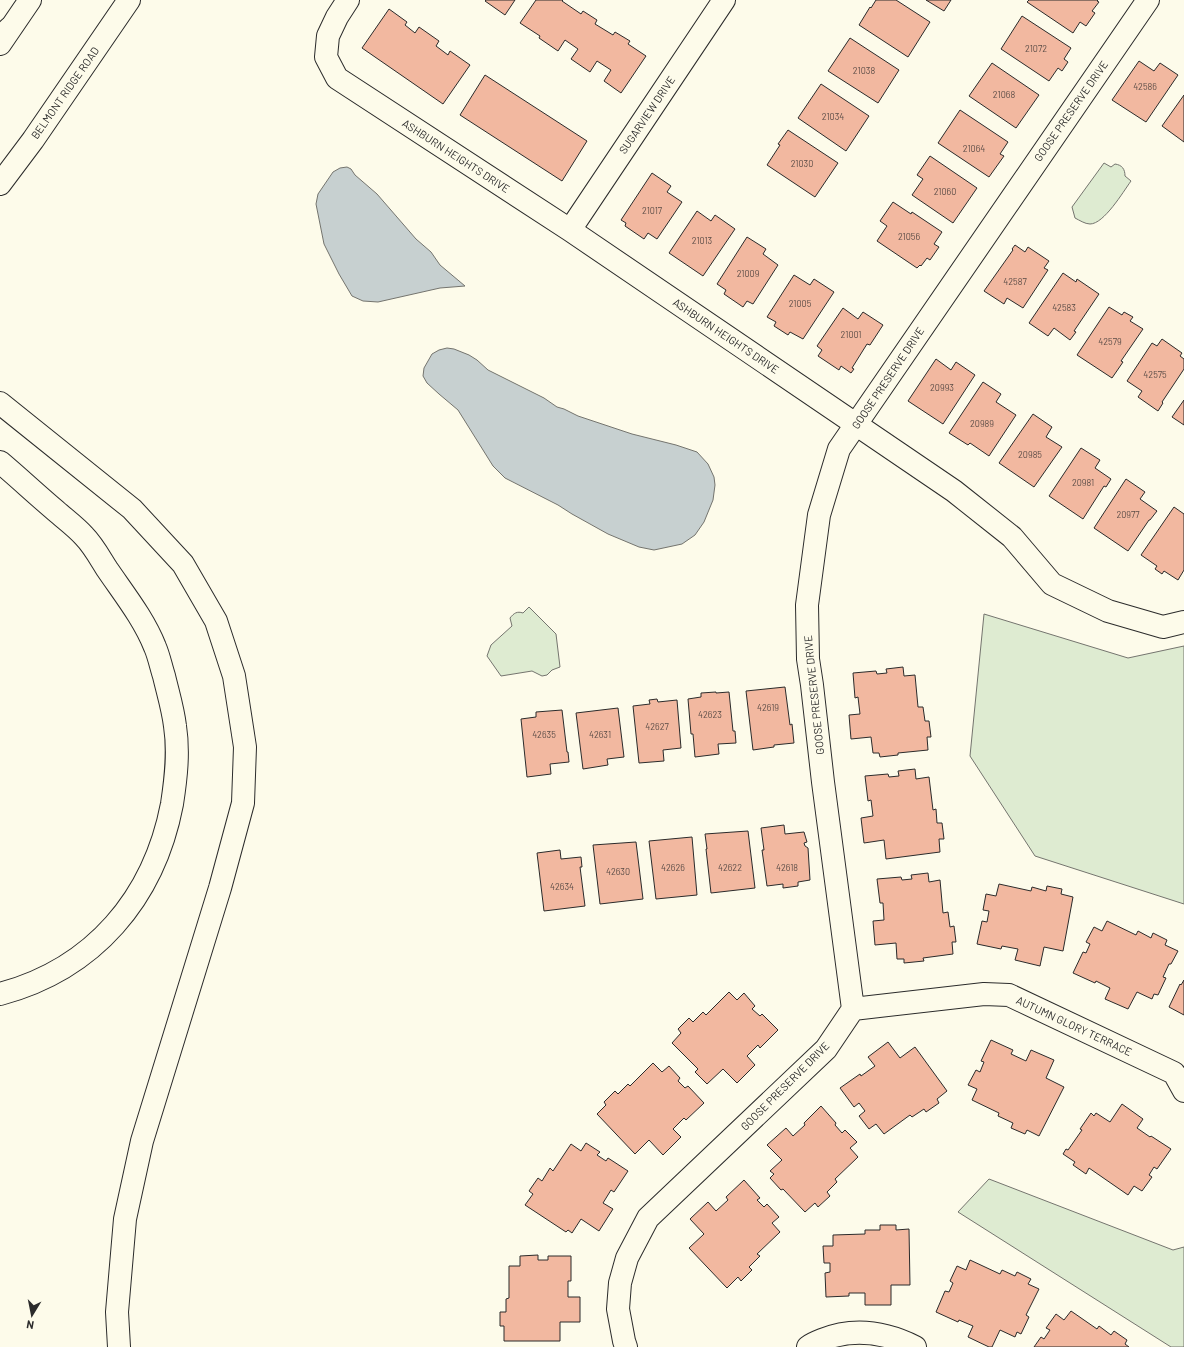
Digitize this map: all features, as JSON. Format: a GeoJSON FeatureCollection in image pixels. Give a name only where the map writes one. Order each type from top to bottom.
{"type":"FeatureCollection","features":[{"type":"Feature","properties":{"kind":"main road"},"geometry":{"type":"LineString","coordinates":[[3,36],[30,0]]}},
{"type":"Feature","properties":{"kind":"main road","name":"BELMONT RIDGE ROAD"},"geometry":{"type":"LineString","coordinates":[[0,184],[129,0]]}},
{"type":"Feature","properties":{"kind":"main road","name":"ASHBURN HEIGHTS DRIVE"},"geometry":{"type":"LineString","coordinates":[[348,0],[337,17],[328,36],[326,57],[337,78],[570,230],[954,491],[1012,537],[1052,584],[1108,611],[1156,625],[1163,627],[1184,622]]}},
{"type":"Feature","properties":{"kind":"main road","name":"SUGARVIEW DRIVE"},"geometry":{"type":"LineString","coordinates":[[570,230],[724,0]]}},
{"type":"Feature","properties":{"kind":"main road","name":"GOOSE PRESERVE DRIVE"},"geometry":{"type":"LineString","coordinates":[[626,1347],[618,1309],[620,1283],[628,1258],[648,1218],[826,1049],[854,1009],[808,659],[807,605],[819,515],[839,449],[1148,0]]}},
{"type":"Feature","properties":{"kind":"main road"},"geometry":{"type":"LineString","coordinates":[[0,403],[132,509],[183,564],[216,621],[234,676],[245,747],[243,803],[220,888],[142,1141],[125,1219],[117,1312],[119,1347]]}},
{"type":"Feature","properties":{"kind":"main road"},"geometry":{"type":"LineString","coordinates":[[0,462],[85,536],[138,614],[155,647],[167,689],[175,727],[177,765],[175,784],[163,841],[148,876],[128,909],[102,938],[72,962],[56,972],[21,988],[0,994]]}},
{"type":"Feature","properties":{"kind":"main road","name":"AUTUMN GLORY TERRACE"},"geometry":{"type":"LineString","coordinates":[[854,1009],[984,994],[1009,995],[1174,1073],[1184,1091]]}},
{"type":"Feature","properties":{"kind":"main road"},"geometry":{"type":"LineString","coordinates":[[808,1347],[833,1336],[860,1332],[885,1336],[916,1347]]}},
{"type":"Feature","properties":{"kind":"green space"},"geometry":{"type":"Polygon","coordinates":[[[1104,163],[1111,167],[1115,164],[1121,166],[1124,169],[1125,176],[1131,181],[1113,207],[1101,219],[1095,223],[1086,223],[1075,218],[1072,207],[1104,163]]]}},
{"type":"Feature","properties":{"kind":"green space"},"geometry":{"type":"Polygon","coordinates":[[[529,607],[556,634],[560,667],[552,670],[547,675],[542,676],[532,671],[501,676],[487,656],[491,645],[512,626],[510,618],[513,615],[517,612],[523,613],[529,607]]]}},
{"type":"Feature","properties":{"kind":"green space"},"geometry":{"type":"Polygon","coordinates":[[[984,614],[1128,658],[1184,646],[1184,904],[1035,856],[970,756],[984,614]]]}},
{"type":"Feature","properties":{"kind":"green space"},"geometry":{"type":"Polygon","coordinates":[[[989,1179],[1173,1250],[1184,1247],[1184,1347],[1171,1347],[958,1212],[989,1179]]]}},
{"type":"Feature","properties":{"kind":"shaded area"},"geometry":{"type":"Polygon","coordinates":[[[347,167],[377,194],[416,239],[431,252],[440,265],[465,286],[440,288],[378,302],[363,301],[352,296],[324,244],[316,204],[318,194],[333,172],[340,168],[347,167]]]}},
{"type":"Feature","properties":{"kind":"shaded area"},"geometry":{"type":"Polygon","coordinates":[[[447,348],[469,355],[488,370],[544,398],[557,407],[578,416],[632,434],[697,452],[708,464],[714,477],[715,485],[713,500],[704,522],[695,535],[682,544],[654,550],[639,547],[608,534],[558,505],[505,478],[493,466],[458,410],[427,383],[423,376],[424,368],[432,354],[447,348]]]}},
{"type":"Feature","properties":{"kind":"building"},"geometry":{"type":"Polygon","coordinates":[[[515,0],[505,15],[485,1],[515,0]]]}},
{"type":"Feature","properties":{"kind":"building"},"geometry":{"type":"Polygon","coordinates":[[[536,0],[563,0],[562,1],[581,14],[583,11],[597,20],[595,24],[613,35],[615,32],[630,41],[628,44],[646,56],[621,93],[604,81],[611,70],[597,61],[590,72],[571,59],[578,49],[565,40],[558,51],[539,38],[540,36],[520,23],[536,0]]]}},
{"type":"Feature","properties":{"kind":"building"},"geometry":{"type":"Polygon","coordinates":[[[876,0],[896,0],[930,22],[908,57],[859,25],[876,0]]]}},
{"type":"Feature","properties":{"kind":"building"},"geometry":{"type":"Polygon","coordinates":[[[926,0],[951,0],[944,11],[926,0]]]}},
{"type":"Feature","properties":{"kind":"building"},"geometry":{"type":"Polygon","coordinates":[[[1029,0],[1098,0],[1097,1],[1099,2],[1092,11],[1095,13],[1086,26],[1080,22],[1073,33],[1027,2],[1029,0]]]}},
{"type":"Feature","properties":{"kind":"building"},"geometry":{"type":"Polygon","coordinates":[[[389,9],[407,22],[405,25],[415,33],[419,27],[439,41],[436,46],[448,55],[450,51],[470,65],[443,104],[362,48],[389,9]]]}},
{"type":"Feature","properties":{"kind":"building"},"geometry":{"type":"Polygon","coordinates":[[[1022,16],[1071,48],[1064,59],[1068,62],[1062,71],[1058,68],[1049,81],[1001,49],[1022,16]]]}},
{"type":"Feature","properties":{"kind":"building"},"geometry":{"type":"Polygon","coordinates":[[[850,38],[899,70],[878,103],[828,71],[850,38]]]}},
{"type":"Feature","properties":{"kind":"building"},"geometry":{"type":"Polygon","coordinates":[[[1139,61],[1154,71],[1160,63],[1178,75],[1146,122],[1112,100],[1139,61]]]}},
{"type":"Feature","properties":{"kind":"building"},"geometry":{"type":"Polygon","coordinates":[[[992,63],[1039,95],[1016,128],[969,96],[992,63]]]}},
{"type":"Feature","properties":{"kind":"building"},"geometry":{"type":"Polygon","coordinates":[[[485,75],[587,141],[562,181],[460,115],[485,75]]]}},
{"type":"Feature","properties":{"kind":"building"},"geometry":{"type":"Polygon","coordinates":[[[821,84],[869,116],[846,151],[798,118],[821,84]]]}},
{"type":"Feature","properties":{"kind":"building"},"geometry":{"type":"Polygon","coordinates":[[[1184,95],[1184,142],[1162,126],[1184,95]]]}},
{"type":"Feature","properties":{"kind":"building"},"geometry":{"type":"Polygon","coordinates":[[[960,110],[1008,142],[1000,154],[1004,156],[989,177],[938,143],[960,110]]]}},
{"type":"Feature","properties":{"kind":"building"},"geometry":{"type":"Polygon","coordinates":[[[788,130],[838,163],[815,197],[767,165],[780,145],[778,144],[788,130]]]}},
{"type":"Feature","properties":{"kind":"building"},"geometry":{"type":"Polygon","coordinates":[[[930,156],[977,188],[953,223],[912,195],[923,179],[917,175],[930,156]]]}},
{"type":"Feature","properties":{"kind":"building"},"geometry":{"type":"Polygon","coordinates":[[[652,173],[671,186],[667,192],[682,202],[657,239],[648,233],[644,239],[625,226],[626,223],[621,220],[652,173]]]}},
{"type":"Feature","properties":{"kind":"building"},"geometry":{"type":"Polygon","coordinates":[[[893,202],[911,214],[912,212],[942,232],[934,244],[939,247],[930,260],[927,258],[921,266],[920,265],[917,268],[877,241],[887,226],[880,221],[893,202]]]}},
{"type":"Feature","properties":{"kind":"building"},"geometry":{"type":"Polygon","coordinates":[[[697,211],[711,221],[715,215],[735,229],[703,276],[669,253],[697,211]]]}},
{"type":"Feature","properties":{"kind":"building"},"geometry":{"type":"Polygon","coordinates":[[[747,237],[766,249],[763,254],[778,265],[753,304],[747,301],[743,307],[724,294],[726,290],[717,284],[747,237]]]}},
{"type":"Feature","properties":{"kind":"building"},"geometry":{"type":"Polygon","coordinates":[[[1015,245],[1025,252],[1028,247],[1049,261],[1044,268],[1048,270],[1023,308],[1007,298],[1004,304],[984,291],[1015,245]]]}},
{"type":"Feature","properties":{"kind":"building"},"geometry":{"type":"Polygon","coordinates":[[[1063,273],[1076,282],[1077,279],[1099,294],[1074,331],[1076,332],[1070,340],[1054,328],[1048,336],[1029,323],[1063,273]]]}},
{"type":"Feature","properties":{"kind":"building"},"geometry":{"type":"Polygon","coordinates":[[[794,275],[810,285],[814,279],[834,292],[803,339],[790,332],[788,335],[774,326],[776,322],[767,317],[794,275]]]}},
{"type":"Feature","properties":{"kind":"building"},"geometry":{"type":"Polygon","coordinates":[[[1109,307],[1122,315],[1124,312],[1133,317],[1130,321],[1143,329],[1121,361],[1123,362],[1112,378],[1077,355],[1109,307]]]}},
{"type":"Feature","properties":{"kind":"building"},"geometry":{"type":"Polygon","coordinates":[[[843,308],[858,319],[863,312],[883,325],[870,345],[867,344],[852,368],[854,369],[851,373],[841,366],[839,370],[818,356],[822,350],[817,346],[843,308]]]}},
{"type":"Feature","properties":{"kind":"building"},"geometry":{"type":"Polygon","coordinates":[[[1162,339],[1182,353],[1180,356],[1184,359],[1184,369],[1162,402],[1163,403],[1158,411],[1138,397],[1142,391],[1127,381],[1152,343],[1157,346],[1162,339]]]}},
{"type":"Feature","properties":{"kind":"building"},"geometry":{"type":"Polygon","coordinates":[[[936,359],[951,370],[956,362],[975,375],[943,424],[908,401],[936,359]]]}},
{"type":"Feature","properties":{"kind":"building"},"geometry":{"type":"Polygon","coordinates":[[[983,382],[1001,394],[996,402],[1016,415],[989,456],[970,443],[968,445],[949,433],[983,382]]]}},
{"type":"Feature","properties":{"kind":"building"},"geometry":{"type":"Polygon","coordinates":[[[1184,400],[1184,425],[1172,417],[1184,400]]]}},
{"type":"Feature","properties":{"kind":"building"},"geometry":{"type":"Polygon","coordinates":[[[1033,414],[1052,427],[1046,437],[1062,447],[1034,487],[999,463],[1033,414]]]}},
{"type":"Feature","properties":{"kind":"building"},"geometry":{"type":"Polygon","coordinates":[[[1081,448],[1100,460],[1095,468],[1111,479],[1106,487],[1104,486],[1083,519],[1049,496],[1081,448]]]}},
{"type":"Feature","properties":{"kind":"building"},"geometry":{"type":"Polygon","coordinates":[[[1126,479],[1145,492],[1140,499],[1157,511],[1128,551],[1094,528],[1126,479]]]}},
{"type":"Feature","properties":{"kind":"building"},"geometry":{"type":"Polygon","coordinates":[[[1174,507],[1184,514],[1184,570],[1178,580],[1164,571],[1162,574],[1155,569],[1157,566],[1141,555],[1174,507]]]}},
{"type":"Feature","properties":{"kind":"building"},"geometry":{"type":"Polygon","coordinates":[[[903,667],[904,676],[915,675],[918,707],[923,707],[925,721],[929,721],[931,737],[927,737],[928,750],[898,753],[898,755],[880,757],[879,753],[873,753],[871,737],[851,739],[849,715],[860,714],[858,697],[855,698],[853,673],[876,671],[877,674],[887,673],[886,669],[903,667]]]}},
{"type":"Feature","properties":{"kind":"building"},"geometry":{"type":"Polygon","coordinates":[[[785,687],[794,743],[774,745],[774,747],[753,750],[746,691],[785,687]]]}},
{"type":"Feature","properties":{"kind":"building"},"geometry":{"type":"Polygon","coordinates":[[[729,692],[733,731],[735,731],[736,743],[718,744],[719,754],[695,757],[693,734],[691,734],[688,699],[701,697],[701,693],[729,692]]]}},
{"type":"Feature","properties":{"kind":"building"},"geometry":{"type":"Polygon","coordinates":[[[657,699],[658,702],[677,700],[681,748],[663,750],[664,761],[639,763],[633,706],[650,704],[649,700],[657,699]]]}},
{"type":"Feature","properties":{"kind":"building"},"geometry":{"type":"Polygon","coordinates":[[[618,708],[624,757],[607,759],[608,765],[583,769],[576,713],[618,708]]]}},
{"type":"Feature","properties":{"kind":"building"},"geometry":{"type":"Polygon","coordinates":[[[562,710],[569,762],[550,764],[551,774],[527,777],[521,719],[536,717],[536,712],[562,710]]]}},
{"type":"Feature","properties":{"kind":"building"},"geometry":{"type":"Polygon","coordinates":[[[915,769],[916,779],[929,777],[933,810],[936,809],[937,823],[942,823],[944,839],[939,839],[940,852],[886,859],[884,840],[864,843],[861,818],[873,816],[871,800],[868,801],[865,776],[888,774],[889,777],[899,776],[898,771],[915,769]]]}},
{"type":"Feature","properties":{"kind":"building"},"geometry":{"type":"Polygon","coordinates":[[[784,825],[785,834],[804,832],[807,842],[804,843],[808,848],[810,880],[798,882],[798,886],[783,888],[783,884],[767,886],[762,850],[764,850],[761,828],[784,825]]]}},
{"type":"Feature","properties":{"kind":"building"},"geometry":{"type":"Polygon","coordinates":[[[748,831],[755,888],[711,893],[705,834],[748,831]]]}},
{"type":"Feature","properties":{"kind":"building"},"geometry":{"type":"Polygon","coordinates":[[[692,837],[697,895],[656,899],[649,841],[692,837]]]}},
{"type":"Feature","properties":{"kind":"building"},"geometry":{"type":"Polygon","coordinates":[[[636,842],[643,899],[600,904],[593,845],[636,842]]]}},
{"type":"Feature","properties":{"kind":"building"},"geometry":{"type":"Polygon","coordinates":[[[560,850],[561,859],[581,857],[582,867],[580,867],[585,906],[544,911],[537,853],[560,850]]]}},
{"type":"Feature","properties":{"kind":"building"},"geometry":{"type":"Polygon","coordinates":[[[928,873],[929,882],[940,880],[943,913],[948,912],[950,927],[954,926],[956,942],[952,942],[953,954],[923,958],[924,961],[904,963],[904,959],[897,959],[896,943],[875,945],[873,921],[884,920],[883,903],[880,903],[877,879],[901,877],[902,880],[912,879],[911,875],[928,873]]]}},
{"type":"Feature","properties":{"kind":"building"},"geometry":{"type":"Polygon","coordinates":[[[999,884],[1031,891],[1032,887],[1046,891],[1047,886],[1062,889],[1061,894],[1073,897],[1063,951],[1044,947],[1040,966],[1015,960],[1018,949],[1002,946],[1001,949],[977,944],[982,921],[987,922],[989,911],[983,910],[986,894],[996,896],[999,884]]]}},
{"type":"Feature","properties":{"kind":"building"},"geometry":{"type":"Polygon","coordinates":[[[1107,921],[1136,935],[1138,931],[1151,938],[1153,933],[1167,940],[1165,945],[1178,951],[1171,964],[1169,964],[1163,977],[1166,978],[1158,995],[1154,994],[1152,999],[1137,992],[1128,1009],[1105,999],[1110,988],[1096,981],[1095,983],[1073,973],[1083,952],[1086,953],[1090,944],[1086,942],[1094,927],[1102,931],[1107,921]]]}},
{"type":"Feature","properties":{"kind":"building"},"geometry":{"type":"Polygon","coordinates":[[[1184,980],[1184,1015],[1169,1007],[1180,984],[1181,985],[1184,980]]]}},
{"type":"Feature","properties":{"kind":"building"},"geometry":{"type":"Polygon","coordinates":[[[729,992],[737,1000],[744,993],[755,1006],[752,1009],[760,1016],[762,1014],[778,1030],[760,1048],[758,1045],[747,1056],[755,1065],[737,1083],[723,1069],[707,1084],[695,1072],[698,1069],[672,1043],[681,1033],[678,1029],[689,1018],[693,1022],[703,1012],[706,1015],[729,992]]]}},
{"type":"Feature","properties":{"kind":"building"},"geometry":{"type":"Polygon","coordinates":[[[991,1040],[1013,1050],[1011,1054],[1026,1061],[1031,1050],[1054,1060],[1046,1078],[1064,1087],[1039,1136],[1027,1130],[1025,1134],[1011,1128],[1013,1123],[998,1116],[999,1113],[972,1100],[977,1089],[968,1085],[976,1070],[980,1072],[984,1062],[981,1061],[991,1040]]]}},
{"type":"Feature","properties":{"kind":"building"},"geometry":{"type":"Polygon","coordinates":[[[888,1042],[900,1058],[915,1047],[947,1091],[937,1099],[939,1103],[926,1112],[924,1109],[912,1117],[910,1115],[884,1134],[876,1124],[869,1129],[859,1116],[865,1111],[859,1103],[854,1107],[840,1088],[860,1074],[861,1076],[875,1066],[868,1057],[888,1042]]]}},
{"type":"Feature","properties":{"kind":"building"},"geometry":{"type":"Polygon","coordinates":[[[653,1063],[662,1072],[669,1066],[680,1078],[678,1081],[685,1088],[688,1086],[704,1103],[686,1120],[684,1118],[673,1129],[681,1137],[663,1155],[649,1140],[635,1154],[597,1114],[606,1105],[604,1102],[615,1091],[618,1094],[628,1084],[630,1086],[653,1063]]]}},
{"type":"Feature","properties":{"kind":"building"},"geometry":{"type":"Polygon","coordinates":[[[1122,1104],[1143,1119],[1137,1128],[1171,1149],[1157,1169],[1154,1167],[1149,1175],[1152,1177],[1142,1191],[1134,1186],[1128,1195],[1089,1168],[1086,1174],[1073,1165],[1075,1162],[1063,1154],[1066,1149],[1068,1150],[1082,1130],[1080,1129],[1091,1113],[1094,1116],[1096,1113],[1110,1122],[1122,1104]]]}},
{"type":"Feature","properties":{"kind":"building"},"geometry":{"type":"Polygon","coordinates":[[[821,1106],[836,1123],[835,1125],[842,1133],[845,1130],[857,1142],[850,1148],[858,1157],[835,1179],[837,1182],[827,1192],[830,1196],[818,1207],[815,1203],[805,1212],[770,1178],[774,1174],[770,1171],[782,1160],[767,1145],[786,1128],[793,1136],[805,1125],[804,1123],[821,1106]]]}},
{"type":"Feature","properties":{"kind":"building"},"geometry":{"type":"Polygon","coordinates":[[[586,1143],[600,1152],[597,1155],[606,1161],[608,1158],[628,1171],[614,1192],[611,1190],[603,1203],[613,1209],[599,1231],[581,1219],[572,1233],[568,1230],[566,1232],[525,1205],[533,1194],[529,1191],[538,1178],[542,1181],[550,1168],[553,1171],[571,1144],[581,1151],[586,1143]]]}},
{"type":"Feature","properties":{"kind":"building"},"geometry":{"type":"Polygon","coordinates":[[[744,1180],[760,1198],[757,1200],[764,1207],[767,1204],[779,1217],[772,1223],[780,1232],[757,1254],[760,1256],[749,1267],[752,1270],[741,1281],[738,1277],[727,1288],[689,1248],[704,1234],[690,1219],[708,1202],[716,1211],[728,1200],[726,1197],[744,1180]]]}},
{"type":"Feature","properties":{"kind":"building"},"geometry":{"type":"Polygon","coordinates":[[[880,1225],[896,1225],[896,1230],[909,1229],[910,1285],[891,1285],[891,1305],[865,1305],[865,1293],[849,1293],[849,1296],[826,1297],[825,1273],[830,1272],[830,1263],[824,1263],[823,1246],[833,1246],[833,1235],[865,1234],[865,1230],[880,1230],[880,1225]]]}},
{"type":"Feature","properties":{"kind":"building"},"geometry":{"type":"Polygon","coordinates":[[[538,1255],[538,1260],[548,1260],[548,1256],[571,1256],[571,1281],[568,1281],[568,1297],[580,1297],[580,1322],[560,1322],[560,1341],[504,1341],[504,1326],[500,1326],[500,1312],[506,1312],[506,1299],[509,1298],[509,1266],[520,1266],[520,1256],[538,1255]]]}},
{"type":"Feature","properties":{"kind":"building"},"geometry":{"type":"Polygon","coordinates":[[[970,1260],[1000,1274],[1002,1270],[1015,1276],[1017,1272],[1031,1279],[1028,1284],[1039,1289],[1026,1315],[1029,1317],[1021,1334],[1017,1332],[1015,1337],[1000,1330],[992,1347],[989,1347],[968,1337],[973,1326],[959,1320],[958,1322],[936,1312],[945,1291],[949,1292],[953,1283],[950,1281],[957,1266],[966,1270],[970,1260]]]}},
{"type":"Feature","properties":{"kind":"building"},"geometry":{"type":"Polygon","coordinates":[[[1071,1311],[1097,1329],[1099,1326],[1111,1335],[1114,1331],[1127,1340],[1125,1344],[1129,1347],[1034,1347],[1041,1337],[1044,1339],[1050,1330],[1046,1328],[1056,1314],[1064,1320],[1071,1311]]]}}]}
